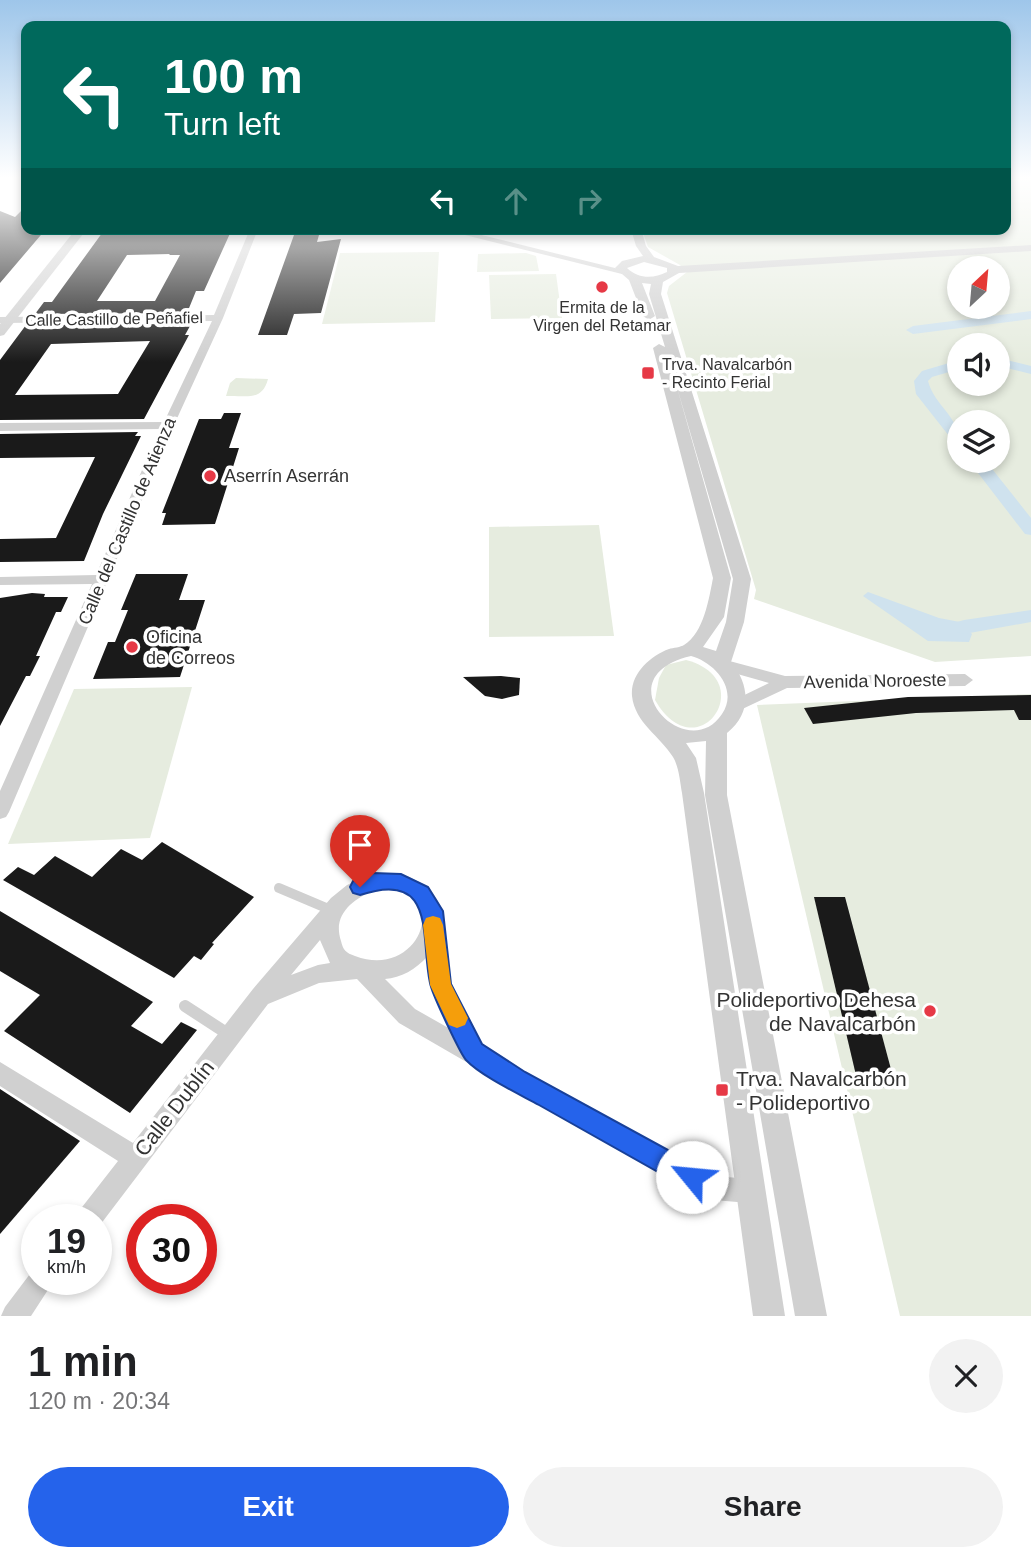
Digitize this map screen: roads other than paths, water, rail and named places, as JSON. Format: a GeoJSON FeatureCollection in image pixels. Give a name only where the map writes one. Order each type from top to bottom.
{"type":"FeatureCollection","features":[{"type":"Feature","properties":{"kind":"street"},"geometry":{"type":"LineString","coordinates":[[0,332],[5,311],[59,239]]}},
{"type":"Feature","properties":{"kind":"street"},"geometry":{"type":"LineString","coordinates":[[5,311],[72,239]]}},
{"type":"Feature","properties":{"kind":"street","name":"Calle del Castillo de Atienza"},"geometry":{"type":"LineString","coordinates":[[0,812],[168,425],[218,318],[250,239]]}},
{"type":"Feature","properties":{"kind":"street"},"geometry":{"type":"LineString","coordinates":[[489,239],[592,264],[628,269],[657,280],[670,276],[674,270]]}},
{"type":"Feature","properties":{"kind":"street"},"geometry":{"type":"LineString","coordinates":[[626,239],[628,269],[642,294],[667,373],[722,578],[715,617],[691,650]]}},
{"type":"Feature","properties":{"kind":"street"},"geometry":{"type":"LineString","coordinates":[[639,239],[651,260]]}},
{"type":"Feature","properties":{"kind":"street"},"geometry":{"type":"LineString","coordinates":[[628,269],[651,260],[667,263],[674,270],[1031,248]]}},
{"type":"Feature","properties":{"kind":"street"},"geometry":{"type":"LineString","coordinates":[[657,280],[655,294],[742,579],[735,622],[722,664]]}},
{"type":"Feature","properties":{"kind":"street","name":"Calle Castillo de Peñafiel"},"geometry":{"type":"LineString","coordinates":[[5,311],[218,318]]}},
{"type":"Feature","properties":{"kind":"street"},"geometry":{"type":"LineString","coordinates":[[0,427],[168,425]]}},
{"type":"Feature","properties":{"kind":"street"},"geometry":{"type":"LineString","coordinates":[[0,581],[102,579]]}},
{"type":"Feature","properties":{"kind":"street"},"geometry":{"type":"LineString","coordinates":[[666,731],[703,736],[717,730],[728,720],[736,706],[736,690],[722,664],[710,655],[691,650],[671,653],[658,660],[647,674],[642,689],[643,701],[653,721],[666,731],[685,758],[693,793],[769,1316]]}},
{"type":"Feature","properties":{"kind":"street","name":"Avenida Noroeste"},"geometry":{"type":"LineString","coordinates":[[722,664],[785,682],[965,680]]}},
{"type":"Feature","properties":{"kind":"street","name":"Avenida Noroeste"},"geometry":{"type":"LineString","coordinates":[[736,706],[785,682]]}},
{"type":"Feature","properties":{"kind":"street"},"geometry":{"type":"LineString","coordinates":[[717,730],[716,794],[811,1316]]}},
{"type":"Feature","properties":{"kind":"street"},"geometry":{"type":"LineString","coordinates":[[474,1052],[441,985],[432,911],[421,893],[401,882],[373,881],[347,893],[331,912],[329,937],[338,958],[360,970],[407,1016],[474,1052],[516,1080],[593,1124],[714,1188],[749,1191]]}},
{"type":"Feature","properties":{"kind":"street","name":"Calle Dublín"},"geometry":{"type":"LineString","coordinates":[[100,1204],[261,996],[331,912]]}},
{"type":"Feature","properties":{"kind":"street"},"geometry":{"type":"LineString","coordinates":[[261,996],[318,975],[360,970],[383,972],[408,963],[425,949],[433,930]]}},
{"type":"Feature","properties":{"kind":"street"},"geometry":{"type":"LineString","coordinates":[[0,1073],[135,1158]]}},
{"type":"Feature","properties":{"kind":"street"},"geometry":{"type":"LineString","coordinates":[[14,1316],[30,1295]]}},
{"type":"Feature","properties":{"kind":"lane"},"geometry":{"type":"LineString","coordinates":[[279,888],[331,912]]}},
{"type":"Feature","properties":{"kind":"lane"},"geometry":{"type":"LineString","coordinates":[[185,1006],[231,1035]]}},
{"type":"Feature","properties":{"kind":"water"},"geometry":{"type":"Polygon","coordinates":[[[868,592],[939,618],[960,622],[972,634],[969,642],[928,641],[863,596],[868,592]]]}},
{"type":"Feature","properties":{"kind":"waterway"},"geometry":{"type":"LineString","coordinates":[[913,330],[1031,315]]}},
{"type":"Feature","properties":{"kind":"waterway"},"geometry":{"type":"LineString","coordinates":[[1010,365],[1031,370]]}},
{"type":"Feature","properties":{"kind":"waterway"},"geometry":{"type":"LineString","coordinates":[[947,368],[927,374],[921,381],[924,394],[947,423]]}},
{"type":"Feature","properties":{"kind":"waterway"},"geometry":{"type":"LineString","coordinates":[[986,473],[1031,530]]}},
{"type":"Feature","properties":{"kind":"waterway"},"geometry":{"type":"LineString","coordinates":[[964,627],[1031,616]]}},
{"type":"Feature","properties":{"kind":"place","name":"Ermita de la Virgen del Retamar"},"geometry":{"type":"Point","coordinates":[602,287]}},
{"type":"Feature","properties":{"kind":"place","name":"Trva. Navalcarbón - Recinto Ferial"},"geometry":{"type":"Point","coordinates":[648,373]}},
{"type":"Feature","properties":{"kind":"place","name":"Aserrín Aserrán"},"geometry":{"type":"Point","coordinates":[210,476]}},
{"type":"Feature","properties":{"kind":"place","name":"Oficina de Correos"},"geometry":{"type":"Point","coordinates":[132,647]}},
{"type":"Feature","properties":{"kind":"place","name":"Polideportivo Dehesa de Navalcarbón"},"geometry":{"type":"Point","coordinates":[930,1011]}},
{"type":"Feature","properties":{"kind":"place","name":"Trva. Navalcarbón - Polideportivo"},"geometry":{"type":"Point","coordinates":[722,1090]}}]}
